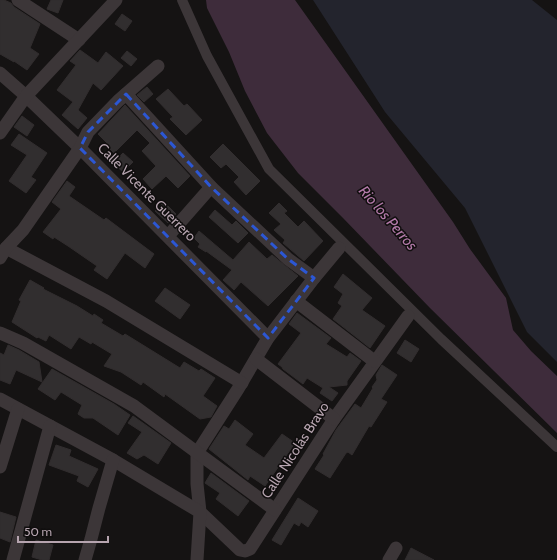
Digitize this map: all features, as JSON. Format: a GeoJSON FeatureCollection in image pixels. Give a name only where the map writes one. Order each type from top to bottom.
{"type":"FeatureCollection","features":[{"type":"Feature","properties":{"kind":"street"},"geometry":{"type":"LineString","coordinates":[[18,0],[79,40]]}},
{"type":"Feature","properties":{"kind":"street"},"geometry":{"type":"LineString","coordinates":[[0,133],[26,96],[116,0]]}},
{"type":"Feature","properties":{"kind":"street"},"geometry":{"type":"LineString","coordinates":[[182,0],[207,56],[269,169],[441,339],[557,447]]}},
{"type":"Feature","properties":{"kind":"street"},"geometry":{"type":"LineString","coordinates":[[158,66],[126,94],[88,132],[80,148],[23,230],[3,253],[106,301],[242,383]]}},
{"type":"Feature","properties":{"kind":"street","name":"Calle Vicente Guerrero"},"geometry":{"type":"LineString","coordinates":[[0,73],[80,148],[268,338]]}},
{"type":"Feature","properties":{"kind":"street"},"geometry":{"type":"LineString","coordinates":[[126,94],[211,187],[288,259],[314,278]]}},
{"type":"Feature","properties":{"kind":"street"},"geometry":{"type":"LineString","coordinates":[[168,236],[211,187]]}},
{"type":"Feature","properties":{"kind":"street"},"geometry":{"type":"LineString","coordinates":[[197,560],[200,512],[197,484],[197,453],[242,383],[268,338],[339,248]]}},
{"type":"Feature","properties":{"kind":"street"},"geometry":{"type":"LineString","coordinates":[[296,301],[374,361]]}},
{"type":"Feature","properties":{"kind":"street","name":"Calle Nicolás Bravo"},"geometry":{"type":"LineString","coordinates":[[200,512],[240,550],[250,550],[334,419],[374,361],[408,316]]}},
{"type":"Feature","properties":{"kind":"street"},"geometry":{"type":"LineString","coordinates":[[0,333],[24,343],[134,406],[275,510]]}},
{"type":"Feature","properties":{"kind":"street"},"geometry":{"type":"LineString","coordinates":[[256,359],[334,419]]}},
{"type":"Feature","properties":{"kind":"street"},"geometry":{"type":"LineString","coordinates":[[0,399],[113,460],[200,512]]}},
{"type":"Feature","properties":{"kind":"street"},"geometry":{"type":"LineString","coordinates":[[0,467],[18,409]]}},
{"type":"Feature","properties":{"kind":"street"},"geometry":{"type":"LineString","coordinates":[[13,560],[50,426]]}},
{"type":"Feature","properties":{"kind":"street"},"geometry":{"type":"LineString","coordinates":[[86,560],[92,540],[98,508],[113,460]]}},
{"type":"Feature","properties":{"kind":"street"},"geometry":{"type":"LineString","coordinates":[[389,560],[396,548]]}},
{"type":"Feature","properties":{"kind":"highlighted area"},"geometry":{"type":"Polygon","coordinates":[[[126,94],[211,187],[288,259],[314,278],[268,338],[80,148],[88,132],[126,94]]]}},
{"type":"Feature","properties":{"kind":"shaded area"},"geometry":{"type":"Polygon","coordinates":[[[313,0],[532,0],[557,20],[557,362],[527,332],[465,208],[385,112],[313,0]]]}},
{"type":"Feature","properties":{"kind":"water","name":"Rio los Perros"},"geometry":{"type":"Polygon","coordinates":[[[206,0],[295,0],[506,298],[513,330],[531,351],[557,376],[557,433],[430,308],[298,173],[267,133],[245,91],[229,52],[207,8],[206,0]]]}},
{"type":"Feature","properties":{"kind":"building"},"geometry":{"type":"Polygon","coordinates":[[[0,0],[11,3],[14,7],[40,24],[30,48],[39,54],[27,70],[0,54],[0,0]]]}},
{"type":"Feature","properties":{"kind":"building"},"geometry":{"type":"Polygon","coordinates":[[[51,0],[63,0],[58,13],[47,9],[51,0]]]}},
{"type":"Feature","properties":{"kind":"building"},"geometry":{"type":"Polygon","coordinates":[[[122,14],[132,21],[125,31],[115,24],[122,14]]]}},
{"type":"Feature","properties":{"kind":"building"},"geometry":{"type":"Polygon","coordinates":[[[80,50],[98,63],[106,52],[123,66],[101,90],[93,83],[78,110],[87,118],[78,129],[62,115],[73,102],[57,90],[76,65],[70,61],[80,50]]]}},
{"type":"Feature","properties":{"kind":"building"},"geometry":{"type":"Polygon","coordinates":[[[127,51],[137,59],[131,66],[121,58],[127,51]]]}},
{"type":"Feature","properties":{"kind":"building"},"geometry":{"type":"Polygon","coordinates":[[[147,87],[153,94],[144,102],[137,95],[147,87]]]}},
{"type":"Feature","properties":{"kind":"building"},"geometry":{"type":"Polygon","coordinates":[[[168,89],[184,106],[187,104],[202,120],[186,135],[170,119],[173,117],[156,99],[168,89]]]}},
{"type":"Feature","properties":{"kind":"building"},"geometry":{"type":"Polygon","coordinates":[[[125,105],[190,176],[178,188],[166,176],[152,189],[143,179],[156,166],[142,151],[150,143],[137,130],[114,153],[107,146],[109,145],[98,134],[125,105]]]}},
{"type":"Feature","properties":{"kind":"building"},"geometry":{"type":"Polygon","coordinates":[[[22,116],[34,125],[27,136],[14,127],[22,116]]]}},
{"type":"Feature","properties":{"kind":"building"},"geometry":{"type":"Polygon","coordinates":[[[19,134],[47,153],[31,177],[36,180],[26,193],[9,181],[27,155],[11,145],[19,134]]]}},
{"type":"Feature","properties":{"kind":"building"},"geometry":{"type":"Polygon","coordinates":[[[223,144],[260,181],[246,195],[234,182],[239,177],[226,164],[221,168],[210,157],[223,144]]]}},
{"type":"Feature","properties":{"kind":"building"},"geometry":{"type":"Polygon","coordinates":[[[123,153],[133,162],[123,172],[113,163],[123,153]]]}},
{"type":"Feature","properties":{"kind":"building"},"geometry":{"type":"Polygon","coordinates":[[[67,181],[75,187],[69,196],[104,220],[106,218],[154,254],[145,268],[125,253],[107,279],[94,270],[97,266],[54,237],[53,239],[43,232],[61,209],[52,202],[67,181]]]}},
{"type":"Feature","properties":{"kind":"building"},"geometry":{"type":"Polygon","coordinates":[[[164,202],[176,214],[168,223],[155,211],[164,202]]]}},
{"type":"Feature","properties":{"kind":"building"},"geometry":{"type":"Polygon","coordinates":[[[279,203],[287,211],[284,213],[298,227],[304,221],[323,241],[304,261],[283,243],[285,240],[274,230],[281,224],[269,213],[279,203]]]}},
{"type":"Feature","properties":{"kind":"building"},"geometry":{"type":"Polygon","coordinates":[[[215,210],[232,225],[236,221],[248,233],[238,243],[209,217],[215,210]]]}},
{"type":"Feature","properties":{"kind":"building"},"geometry":{"type":"Polygon","coordinates":[[[199,231],[233,260],[249,242],[267,259],[272,255],[298,276],[268,306],[241,282],[234,290],[223,280],[232,270],[198,247],[200,244],[194,238],[199,231]]]}},
{"type":"Feature","properties":{"kind":"building"},"geometry":{"type":"Polygon","coordinates":[[[343,274],[372,298],[362,310],[385,326],[370,348],[333,319],[342,306],[338,303],[343,294],[334,287],[343,274]]]}},
{"type":"Feature","properties":{"kind":"building"},"geometry":{"type":"Polygon","coordinates":[[[30,280],[44,288],[43,289],[93,316],[94,314],[103,320],[101,323],[123,336],[125,334],[180,368],[184,362],[199,371],[201,369],[215,378],[203,396],[217,406],[211,417],[200,419],[165,394],[164,397],[143,382],[141,385],[121,372],[104,366],[112,354],[92,342],[91,344],[79,337],[71,349],[49,335],[46,341],[38,337],[37,338],[12,322],[21,301],[19,300],[30,280]]]}},
{"type":"Feature","properties":{"kind":"building"},"geometry":{"type":"Polygon","coordinates":[[[165,288],[190,305],[180,319],[155,301],[165,288]]]}},
{"type":"Feature","properties":{"kind":"building"},"geometry":{"type":"Polygon","coordinates":[[[297,313],[331,338],[326,344],[347,357],[350,353],[361,361],[347,381],[347,385],[329,387],[338,393],[332,401],[320,393],[323,388],[307,378],[303,384],[278,364],[301,333],[289,324],[297,313]]]}},
{"type":"Feature","properties":{"kind":"building"},"geometry":{"type":"Polygon","coordinates":[[[405,340],[419,349],[411,362],[397,353],[405,340]]]}},
{"type":"Feature","properties":{"kind":"building"},"geometry":{"type":"Polygon","coordinates":[[[8,345],[39,362],[42,382],[16,370],[10,384],[0,380],[0,353],[4,355],[8,345]]]}},
{"type":"Feature","properties":{"kind":"building"},"geometry":{"type":"Polygon","coordinates":[[[382,365],[397,375],[381,399],[387,402],[371,427],[369,426],[352,455],[348,452],[346,453],[330,478],[315,469],[324,455],[323,454],[336,430],[355,404],[361,408],[377,380],[376,375],[382,365]]]}},
{"type":"Feature","properties":{"kind":"building"},"geometry":{"type":"Polygon","coordinates":[[[52,369],[114,404],[130,415],[118,435],[93,418],[84,418],[78,414],[82,405],[61,392],[55,400],[38,389],[52,369]]]}},
{"type":"Feature","properties":{"kind":"building"},"geometry":{"type":"Polygon","coordinates":[[[133,416],[171,443],[158,464],[144,455],[137,459],[127,453],[142,432],[128,423],[133,416]]]}},
{"type":"Feature","properties":{"kind":"building"},"geometry":{"type":"Polygon","coordinates":[[[235,420],[253,434],[245,445],[264,458],[282,434],[295,443],[265,486],[250,476],[248,480],[209,449],[224,426],[229,429],[235,420]]]}},
{"type":"Feature","properties":{"kind":"building"},"geometry":{"type":"Polygon","coordinates":[[[56,445],[71,450],[69,456],[98,469],[88,487],[77,481],[79,476],[49,465],[56,445]]]}},
{"type":"Feature","properties":{"kind":"building"},"geometry":{"type":"Polygon","coordinates":[[[211,473],[249,501],[238,516],[216,499],[220,493],[205,483],[211,473]]]}},
{"type":"Feature","properties":{"kind":"building"},"geometry":{"type":"Polygon","coordinates":[[[298,498],[318,511],[308,527],[301,522],[299,526],[294,523],[281,545],[272,540],[298,498]]]}},
{"type":"Feature","properties":{"kind":"building"},"geometry":{"type":"Polygon","coordinates":[[[0,512],[16,517],[10,542],[0,538],[0,512]]]}},
{"type":"Feature","properties":{"kind":"building"},"geometry":{"type":"Polygon","coordinates":[[[36,540],[53,545],[49,560],[42,560],[32,557],[36,540]]]}},
{"type":"Feature","properties":{"kind":"building"},"geometry":{"type":"Polygon","coordinates":[[[411,548],[434,560],[405,560],[411,548]]]}}]}
